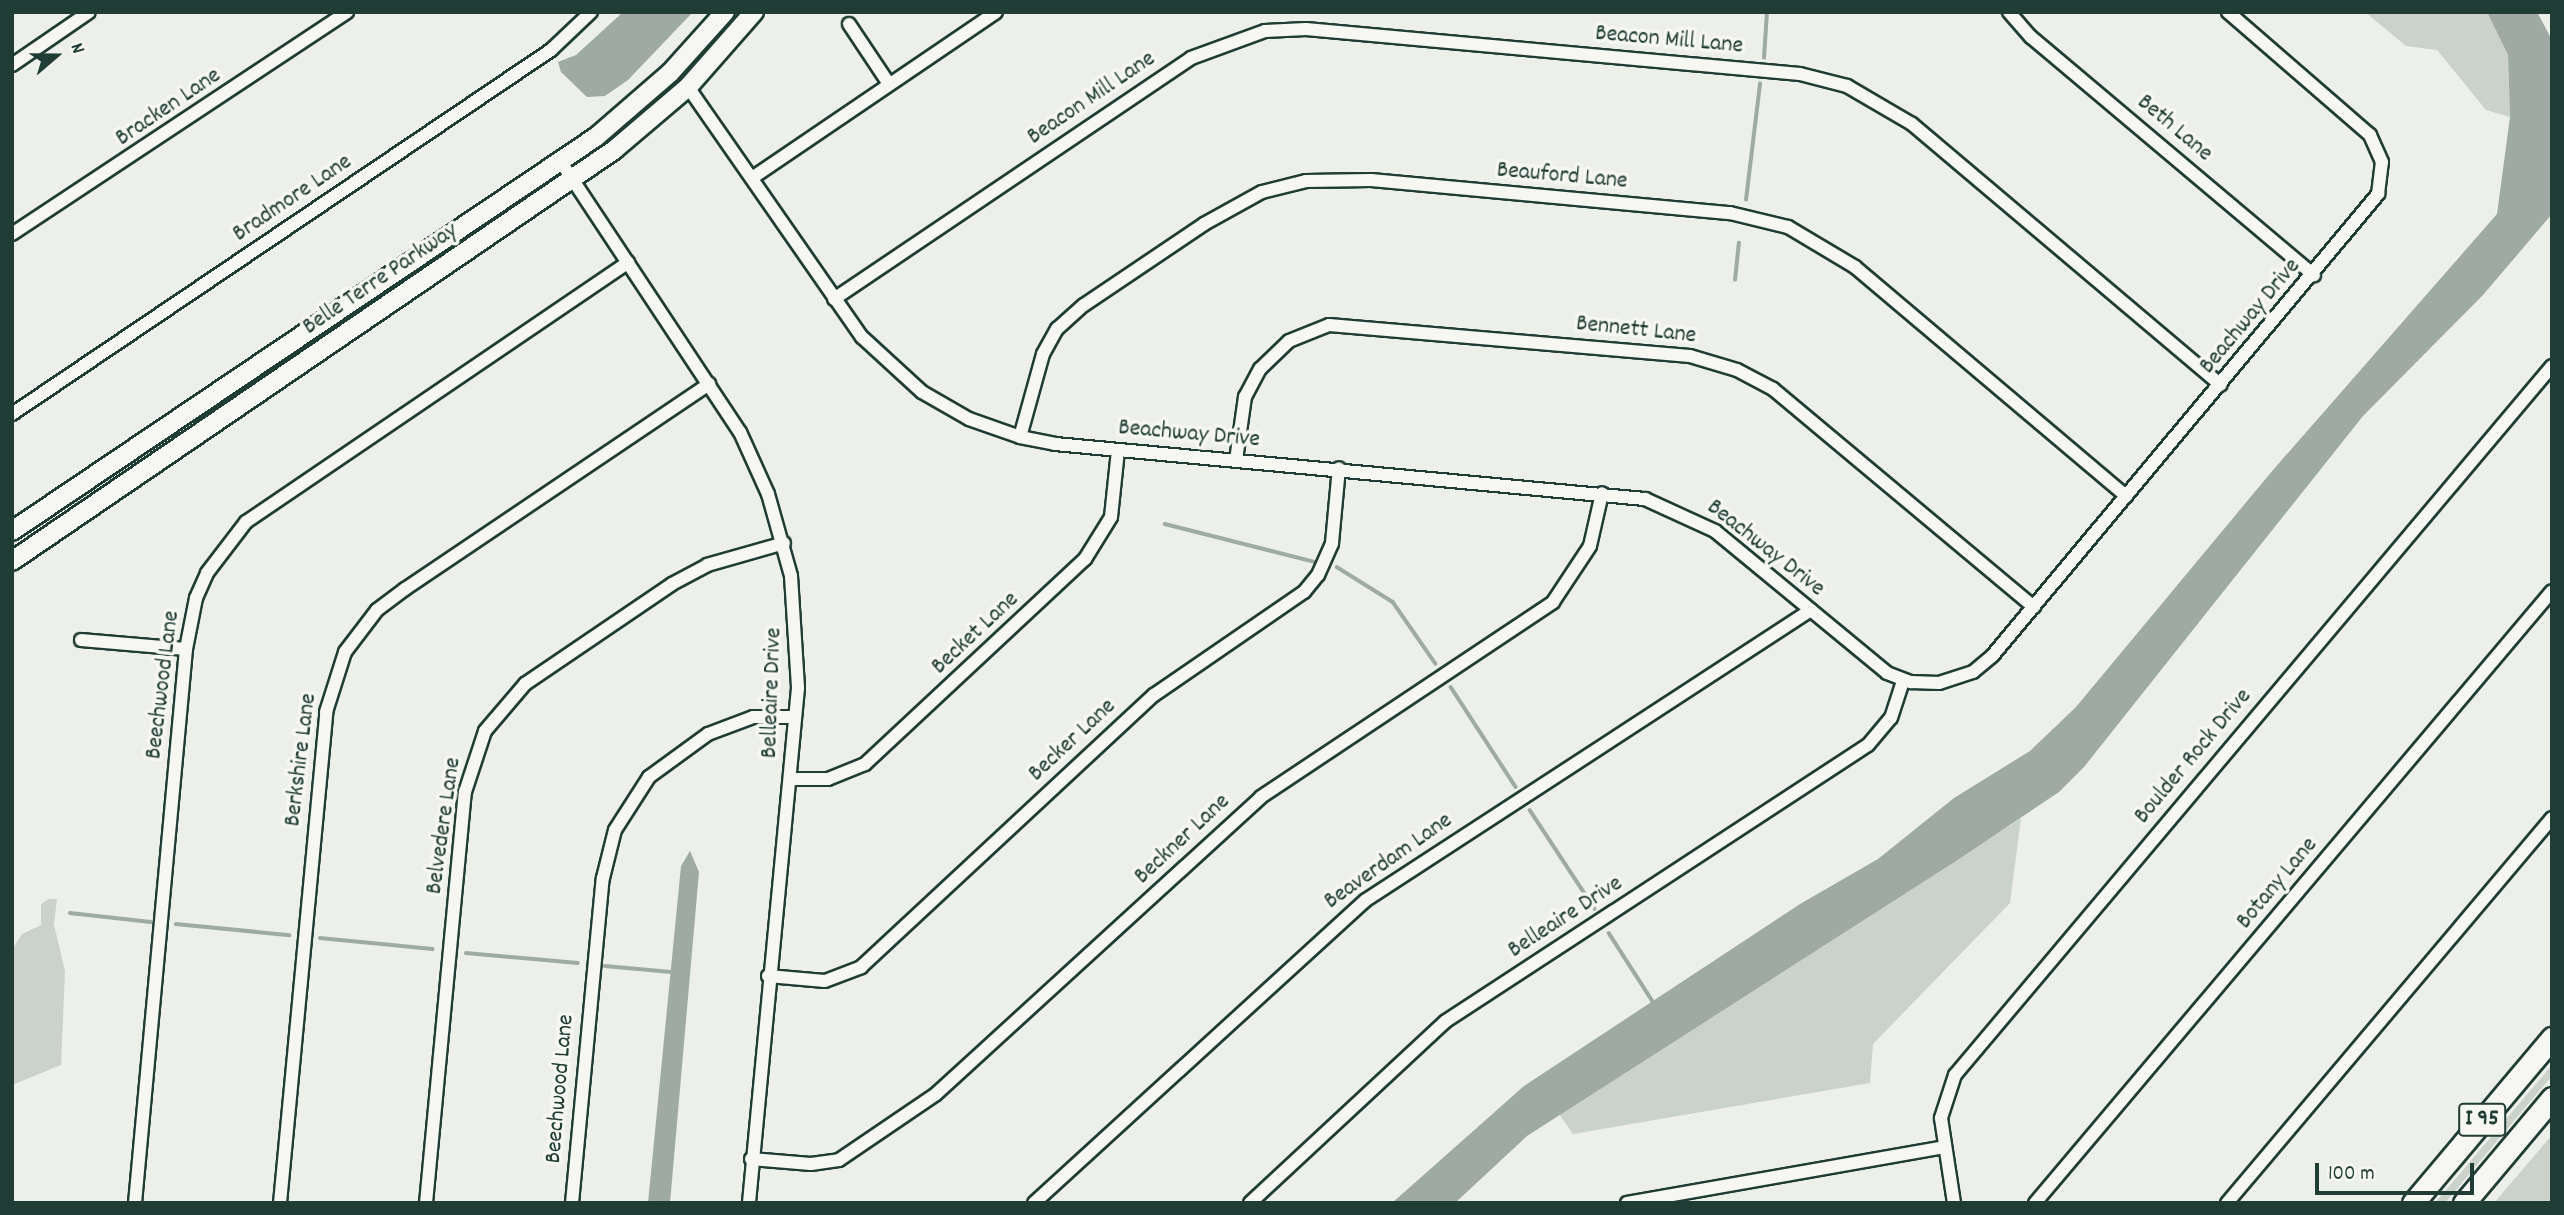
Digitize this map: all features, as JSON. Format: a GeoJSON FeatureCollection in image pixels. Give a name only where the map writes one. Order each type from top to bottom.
{"type":"FeatureCollection","features":[{"type":"Feature","properties":{"kind":"highway","name":"I 95"},"geometry":{"type":"LineString","coordinates":[[2413,1203],[2552,1038]]}},
{"type":"Feature","properties":{"kind":"highway","name":"I 95"},"geometry":{"type":"LineString","coordinates":[[2463,1203],[2552,1098]]}},
{"type":"Feature","properties":{"kind":"main road","name":"Belle Terre Parkway"},"geometry":{"type":"LineString","coordinates":[[12,531],[561,162],[652,90],[725,12]]}},
{"type":"Feature","properties":{"kind":"main road","name":"Belle Terre Parkway"},"geometry":{"type":"LineString","coordinates":[[14,555],[573,180],[636,134],[688,87],[754,12]]}},
{"type":"Feature","properties":{"kind":"street"},"geometry":{"type":"LineString","coordinates":[[12,65],[89,12]]}},
{"type":"Feature","properties":{"kind":"street","name":"Bracken Lane"},"geometry":{"type":"LineString","coordinates":[[12,234],[347,12]]}},
{"type":"Feature","properties":{"kind":"street","name":"Bradmore Lane"},"geometry":{"type":"LineString","coordinates":[[12,414],[551,50],[591,12]]}},
{"type":"Feature","properties":{"kind":"street"},"geometry":{"type":"LineString","coordinates":[[752,178],[996,12]]}},
{"type":"Feature","properties":{"kind":"street","name":"Beth Lane"},"geometry":{"type":"LineString","coordinates":[[2009,12],[2042,46],[2314,275]]}},
{"type":"Feature","properties":{"kind":"street","name":"Beachway Drive"},"geometry":{"type":"LineString","coordinates":[[688,87],[834,299],[892,369],[922,392],[969,419],[1020,437],[1118,450],[1339,468],[1645,499],[1694,518],[1880,668],[1903,680],[1939,683],[1973,672],[1993,655],[2375,200],[2382,175],[2381,154],[2359,123],[2228,12]]}},
{"type":"Feature","properties":{"kind":"street"},"geometry":{"type":"LineString","coordinates":[[849,24],[889,84]]}},
{"type":"Feature","properties":{"kind":"street","name":"Beacon Mill Lane"},"geometry":{"type":"LineString","coordinates":[[834,299],[1191,58],[1265,31],[1306,29],[1800,74],[1847,86],[1904,118],[2221,385]]}},
{"type":"Feature","properties":{"kind":"street","name":"Belleaire Drive"},"geometry":{"type":"LineString","coordinates":[[561,162],[709,384],[757,466],[784,543],[798,635],[796,717],[768,976],[749,1203]]}},
{"type":"Feature","properties":{"kind":"street","name":"Beauford Lane"},"geometry":{"type":"LineString","coordinates":[[1020,437],[1043,354],[1057,328],[1084,305],[1204,223],[1262,192],[1306,181],[1371,180],[1730,214],[1788,227],[1855,267],[2126,496]]}},
{"type":"Feature","properties":{"kind":"street","name":"Beechwood Lane"},"geometry":{"type":"LineString","coordinates":[[135,1203],[187,649],[200,586],[222,548],[246,522],[628,262]]}},
{"type":"Feature","properties":{"kind":"street","name":"Bennett Lane"},"geometry":{"type":"LineString","coordinates":[[1236,460],[1245,397],[1260,369],[1289,341],[1329,325],[1690,356],[1737,370],[1773,389],[2034,607]]}},
{"type":"Feature","properties":{"kind":"street","name":"Boulder Rock Drive"},"geometry":{"type":"LineString","coordinates":[[1954,1203],[1944,1147],[1944,1101],[1961,1065],[2552,366]]}},
{"type":"Feature","properties":{"kind":"street","name":"Berkshire Lane"},"geometry":{"type":"LineString","coordinates":[[280,1203],[326,712],[345,652],[371,617],[405,589],[709,384]]}},
{"type":"Feature","properties":{"kind":"street","name":"Becket Lane"},"geometry":{"type":"LineString","coordinates":[[790,779],[828,779],[865,764],[1085,559],[1111,517],[1118,450]]}},
{"type":"Feature","properties":{"kind":"street","name":"Becker Lane"},"geometry":{"type":"LineString","coordinates":[[768,976],[825,981],[862,967],[1154,695],[1304,592],[1318,575],[1332,543],[1339,468]]}},
{"type":"Feature","properties":{"kind":"street","name":"Beckner Lane"},"geometry":{"type":"LineString","coordinates":[[751,1159],[811,1164],[839,1160],[936,1094],[1261,797],[1553,602],[1590,546],[1602,493]]}},
{"type":"Feature","properties":{"kind":"street","name":"Belvedere Lane"},"geometry":{"type":"LineString","coordinates":[[426,1203],[465,792],[485,731],[525,684],[672,584],[716,562],[784,543]]}},
{"type":"Feature","properties":{"kind":"street","name":"Botany Lane"},"geometry":{"type":"LineString","coordinates":[[2035,1203],[2552,591]]}},
{"type":"Feature","properties":{"kind":"street","name":"Beaverdam Lane"},"geometry":{"type":"LineString","coordinates":[[1034,1203],[1366,900],[1811,610]]}},
{"type":"Feature","properties":{"kind":"street"},"geometry":{"type":"LineString","coordinates":[[81,640],[187,649]]}},
{"type":"Feature","properties":{"kind":"street","name":"Belleaire Drive"},"geometry":{"type":"LineString","coordinates":[[1251,1203],[1446,1021],[1868,745],[1891,718],[1903,680]]}},
{"type":"Feature","properties":{"kind":"street","name":"Beechwood Lane"},"geometry":{"type":"LineString","coordinates":[[572,1203],[603,878],[615,830],[649,777],[708,734],[753,717],[796,717]]}},
{"type":"Feature","properties":{"kind":"street"},"geometry":{"type":"LineString","coordinates":[[2227,1203],[2552,818]]}},
{"type":"Feature","properties":{"kind":"street"},"geometry":{"type":"LineString","coordinates":[[1627,1203],[1944,1147]]}},
{"type":"Feature","properties":{"kind":"shaded area"},"geometry":{"type":"Polygon","coordinates":[[[623,12],[693,12],[628,80],[605,96],[587,97],[561,72],[558,62],[576,55],[623,12]]]}},
{"type":"Feature","properties":{"kind":"shaded area"},"geometry":{"type":"Polygon","coordinates":[[[2365,12],[2487,12],[2508,55],[2510,117],[2486,110],[2437,50],[2406,46],[2365,12]]]}},
{"type":"Feature","properties":{"kind":"shaded area"},"geometry":{"type":"Polygon","coordinates":[[[2487,12],[2537,12],[2552,40],[2552,214],[2483,295],[2363,416],[2084,767],[2059,792],[1956,861],[1527,1136],[1455,1203],[1392,1203],[1524,1086],[1800,904],[1878,859],[1954,798],[2030,751],[2076,707],[2273,470],[2497,214],[2510,117],[2508,55],[2487,12]]]}},
{"type":"Feature","properties":{"kind":"shaded area"},"geometry":{"type":"Polygon","coordinates":[[[2021,818],[2010,903],[1873,1044],[1870,1083],[1573,1134],[1559,1114],[2021,818]]]}},
{"type":"Feature","properties":{"kind":"shaded area"},"geometry":{"type":"Polygon","coordinates":[[[690,851],[699,872],[670,1203],[648,1203],[681,866],[690,851]]]}},
{"type":"Feature","properties":{"kind":"shaded area"},"geometry":{"type":"Polygon","coordinates":[[[49,899],[57,899],[54,925],[65,971],[61,1065],[12,1085],[12,950],[22,934],[41,925],[41,904],[49,899]]]}},
{"type":"Feature","properties":{"kind":"shaded area"},"geometry":{"type":"Polygon","coordinates":[[[2552,1065],[2552,1076],[2445,1203],[2435,1203],[2552,1065]]]}},
{"type":"Feature","properties":{"kind":"shaded area"},"geometry":{"type":"Polygon","coordinates":[[[2552,1135],[2552,1203],[2494,1203],[2552,1135]]]}},
{"type":"Feature","properties":{"kind":"waterway"},"geometry":{"type":"LineString","coordinates":[[1764,58],[1767,12]]}},
{"type":"Feature","properties":{"kind":"waterway"},"geometry":{"type":"LineString","coordinates":[[1746,200],[1760,84]]}},
{"type":"Feature","properties":{"kind":"waterway"},"geometry":{"type":"LineString","coordinates":[[1735,280],[1739,243]]}},
{"type":"Feature","properties":{"kind":"waterway"},"geometry":{"type":"LineString","coordinates":[[1165,524],[1315,562]]}},
{"type":"Feature","properties":{"kind":"waterway"},"geometry":{"type":"LineString","coordinates":[[1337,567],[1393,602],[1436,664]]}},
{"type":"Feature","properties":{"kind":"waterway"},"geometry":{"type":"LineString","coordinates":[[1451,687],[1516,787]]}},
{"type":"Feature","properties":{"kind":"waterway"},"geometry":{"type":"LineString","coordinates":[[1530,810],[1595,909]]}},
{"type":"Feature","properties":{"kind":"waterway"},"geometry":{"type":"LineString","coordinates":[[70,913],[151,922]]}},
{"type":"Feature","properties":{"kind":"waterway"},"geometry":{"type":"LineString","coordinates":[[176,924],[289,935]]}},
{"type":"Feature","properties":{"kind":"waterway"},"geometry":{"type":"LineString","coordinates":[[1609,933],[1654,1003]]}},
{"type":"Feature","properties":{"kind":"waterway"},"geometry":{"type":"LineString","coordinates":[[320,938],[432,949]]}},
{"type":"Feature","properties":{"kind":"waterway"},"geometry":{"type":"LineString","coordinates":[[466,953],[578,963]]}},
{"type":"Feature","properties":{"kind":"waterway"},"geometry":{"type":"LineString","coordinates":[[605,966],[671,972]]}}]}
